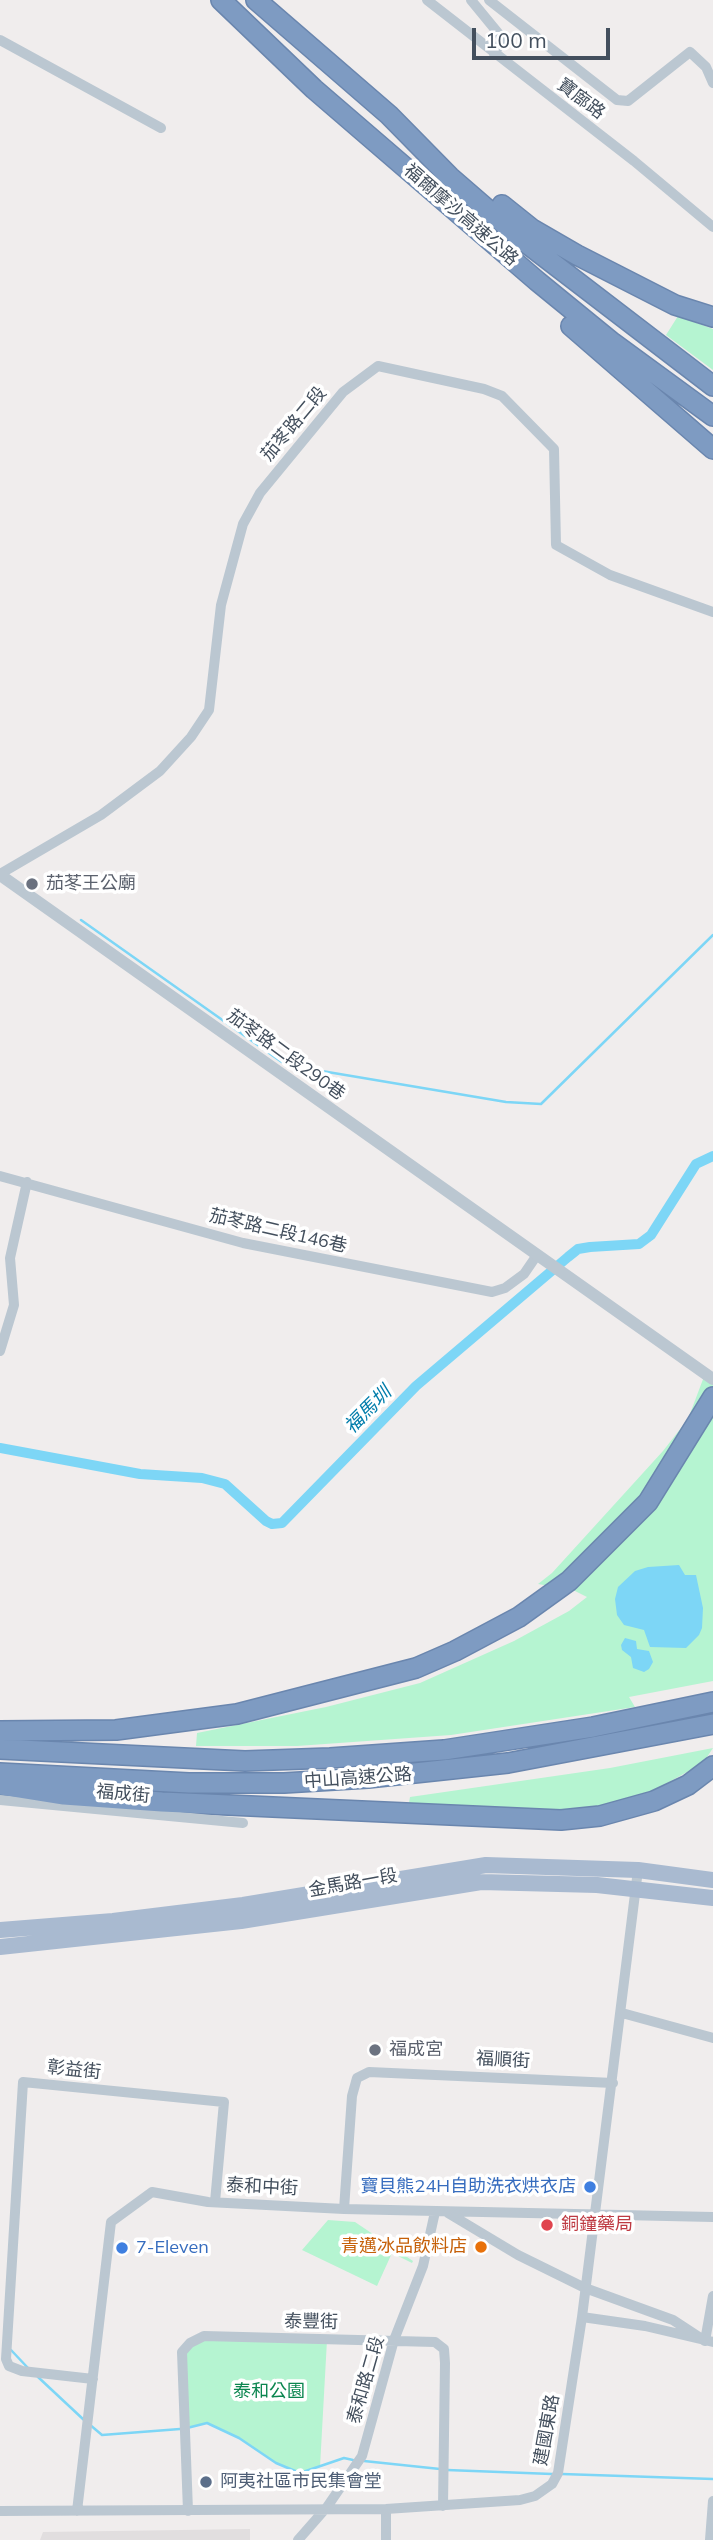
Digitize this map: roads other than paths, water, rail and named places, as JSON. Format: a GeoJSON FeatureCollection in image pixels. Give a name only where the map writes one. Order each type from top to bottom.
{"type":"FeatureCollection","features":[{"type":"Feature","properties":{"kind":"highway","name":"福爾摩沙高速公路"},"geometry":{"type":"LineString","coordinates":[[221,0],[314,89],[390,155],[613,343],[713,416]]}},
{"type":"Feature","properties":{"kind":"highway","name":"福爾摩沙高速公路"},"geometry":{"type":"LineString","coordinates":[[256,0],[389,115],[450,177],[525,242],[713,386]]}},
{"type":"Feature","properties":{"kind":"highway"},"geometry":{"type":"LineString","coordinates":[[389,115],[532,229],[675,305],[713,317]]}},
{"type":"Feature","properties":{"kind":"highway"},"geometry":{"type":"LineString","coordinates":[[390,155],[466,234],[713,449]]}},
{"type":"Feature","properties":{"kind":"highway"},"geometry":{"type":"LineString","coordinates":[[0,1731],[142,1728],[282,1704],[416,1668],[519,1616],[569,1581],[648,1502],[713,1396]]}},
{"type":"Feature","properties":{"kind":"highway","name":"中山高速公路"},"geometry":{"type":"LineString","coordinates":[[0,1749],[220,1760],[330,1758],[457,1748],[593,1727],[713,1702]]}},
{"type":"Feature","properties":{"kind":"highway","name":"中山高速公路"},"geometry":{"type":"LineString","coordinates":[[0,1773],[189,1783],[284,1783],[368,1778],[508,1763],[713,1724]]}},
{"type":"Feature","properties":{"kind":"highway"},"geometry":{"type":"LineString","coordinates":[[0,1786],[64,1795],[162,1802],[561,1819],[600,1816],[654,1801],[688,1785],[713,1766]]}},
{"type":"Feature","properties":{"kind":"main road","name":"金馬路一段"},"geometry":{"type":"LineString","coordinates":[[0,1930],[113,1921],[243,1905],[472,1866],[638,1870],[713,1880]]}},
{"type":"Feature","properties":{"kind":"main road","name":"金馬路一段"},"geometry":{"type":"LineString","coordinates":[[0,1947],[240,1922],[481,1881],[638,1888],[713,1898]]}},
{"type":"Feature","properties":{"kind":"street","name":"寶廍路"},"geometry":{"type":"LineString","coordinates":[[427,0],[634,161],[713,227]]}},
{"type":"Feature","properties":{"kind":"street"},"geometry":{"type":"LineString","coordinates":[[471,0],[503,39],[494,54]]}},
{"type":"Feature","properties":{"kind":"street"},"geometry":{"type":"LineString","coordinates":[[489,0],[617,100],[628,101],[690,52],[706,67],[713,83]]}},
{"type":"Feature","properties":{"kind":"street"},"geometry":{"type":"LineString","coordinates":[[0,40],[161,128]]}},
{"type":"Feature","properties":{"kind":"street","name":"茄苳路二段"},"geometry":{"type":"LineString","coordinates":[[0,874],[101,815],[160,771],[191,737],[209,710],[221,605],[243,524],[260,493],[343,392],[378,366],[484,389],[502,396],[554,449],[556,545],[610,575],[713,612]]}},
{"type":"Feature","properties":{"kind":"street","name":"茄苳路二段290巷"},"geometry":{"type":"LineString","coordinates":[[0,874],[713,1379]]}},
{"type":"Feature","properties":{"kind":"street","name":"茄苳路二段146巷"},"geometry":{"type":"LineString","coordinates":[[0,1176],[243,1243],[492,1293],[505,1289],[524,1274],[537,1255]]}},
{"type":"Feature","properties":{"kind":"street"},"geometry":{"type":"LineString","coordinates":[[0,1350],[14,1305],[10,1258],[27,1182]]}},
{"type":"Feature","properties":{"kind":"street","name":"福成街"},"geometry":{"type":"LineString","coordinates":[[0,1800],[243,1822]]}},
{"type":"Feature","properties":{"kind":"street","name":"建國東路"},"geometry":{"type":"LineString","coordinates":[[0,2511],[188,2511],[327,2507],[386,2509],[520,2500],[535,2496],[552,2484],[557,2475],[582,2317],[593,2216],[638,1888],[638,1870]]}},
{"type":"Feature","properties":{"kind":"street"},"geometry":{"type":"LineString","coordinates":[[622,2013],[713,2038]]}},
{"type":"Feature","properties":{"kind":"street","name":"福順街"},"geometry":{"type":"LineString","coordinates":[[344,2208],[352,2096],[357,2078],[369,2072],[613,2082]]}},
{"type":"Feature","properties":{"kind":"street","name":"彰益街"},"geometry":{"type":"LineString","coordinates":[[93,2379],[27,2372],[9,2367],[6,2354],[23,2082],[225,2102],[215,2202]]}},
{"type":"Feature","properties":{"kind":"street","name":"泰和中街"},"geometry":{"type":"LineString","coordinates":[[77,2511],[111,2222],[152,2192],[215,2202],[344,2208],[713,2217]]}},
{"type":"Feature","properties":{"kind":"street"},"geometry":{"type":"LineString","coordinates":[[440,2212],[585,2288],[673,2320],[709,2341]]}},
{"type":"Feature","properties":{"kind":"street","name":"泰和路二段"},"geometry":{"type":"LineString","coordinates":[[298,2540],[327,2507],[359,2462],[394,2340],[423,2266],[440,2212]]}},
{"type":"Feature","properties":{"kind":"street"},"geometry":{"type":"LineString","coordinates":[[709,2341],[713,2296]]}},
{"type":"Feature","properties":{"kind":"street"},"geometry":{"type":"LineString","coordinates":[[582,2317],[645,2326],[709,2341]]}},
{"type":"Feature","properties":{"kind":"street","name":"泰豐街"},"geometry":{"type":"LineString","coordinates":[[188,2511],[182,2352],[190,2343],[204,2336],[435,2342],[444,2349],[443,2506]]}},
{"type":"Feature","properties":{"kind":"street"},"geometry":{"type":"LineString","coordinates":[[710,2540],[713,2501]]}},
{"type":"Feature","properties":{"kind":"street"},"geometry":{"type":"LineString","coordinates":[[386,2509],[386,2540]]}},
{"type":"Feature","properties":{"kind":"water"},"geometry":{"type":"Polygon","coordinates":[[[679,1565],[685,1575],[696,1575],[703,1608],[702,1628],[686,1648],[650,1647],[644,1630],[624,1625],[617,1615],[615,1599],[618,1587],[635,1571],[648,1567],[679,1565]]]}},
{"type":"Feature","properties":{"kind":"water"},"geometry":{"type":"Polygon","coordinates":[[[625,1638],[636,1641],[637,1649],[649,1651],[653,1662],[649,1669],[644,1672],[633,1668],[631,1657],[622,1650],[621,1645],[625,1638]]]}},
{"type":"Feature","properties":{"kind":"waterway"},"geometry":{"type":"LineString","coordinates":[[81,920],[286,1065],[506,1102],[541,1104],[713,935]]}},
{"type":"Feature","properties":{"kind":"waterway","name":"福馬圳"},"geometry":{"type":"LineString","coordinates":[[0,1448],[140,1474],[202,1478],[225,1484],[266,1521],[272,1524],[282,1523],[416,1386],[578,1249],[639,1244],[651,1235],[696,1164],[713,1156]]}},
{"type":"Feature","properties":{"kind":"waterway"},"geometry":{"type":"LineString","coordinates":[[11,2350],[28,2368]]}},
{"type":"Feature","properties":{"kind":"waterway"},"geometry":{"type":"LineString","coordinates":[[38,2377],[84,2420]]}},
{"type":"Feature","properties":{"kind":"waterway"},"geometry":{"type":"LineString","coordinates":[[187,2428],[207,2423],[239,2438],[276,2463],[300,2473],[344,2458],[353,2460]]}},
{"type":"Feature","properties":{"kind":"waterway"},"geometry":{"type":"LineString","coordinates":[[89,2424],[102,2435],[180,2429]]}},
{"type":"Feature","properties":{"kind":"waterway"},"geometry":{"type":"LineString","coordinates":[[364,2461],[440,2469]]}},
{"type":"Feature","properties":{"kind":"waterway"},"geometry":{"type":"LineString","coordinates":[[447,2470],[552,2474]]}},
{"type":"Feature","properties":{"kind":"waterway"},"geometry":{"type":"LineString","coordinates":[[562,2474],[713,2479]]}},
{"type":"Feature","properties":{"kind":"place","name":"茄苳王公廟"},"geometry":{"type":"Point","coordinates":[32,884]}},
{"type":"Feature","properties":{"kind":"place","name":"福成宮"},"geometry":{"type":"Point","coordinates":[375,2050]}},
{"type":"Feature","properties":{"kind":"place","name":"寶貝熊24H自助洗衣烘衣店"},"geometry":{"type":"Point","coordinates":[590,2187]}},
{"type":"Feature","properties":{"kind":"place","name":"銅鐘藥局"},"geometry":{"type":"Point","coordinates":[547,2225]}},
{"type":"Feature","properties":{"kind":"place","name":"青邁冰品飲料店"},"geometry":{"type":"Point","coordinates":[481,2247]}},
{"type":"Feature","properties":{"kind":"place","name":"7-Eleven"},"geometry":{"type":"Point","coordinates":[122,2248]}},
{"type":"Feature","properties":{"kind":"place","name":"阿夷社區市民集會堂"},"geometry":{"type":"Point","coordinates":[206,2482]}},
{"type":"Feature","properties":{"kind":"park label","name":"泰和公園"},"geometry":{"type":"Point","coordinates":[269,2392]}}]}
